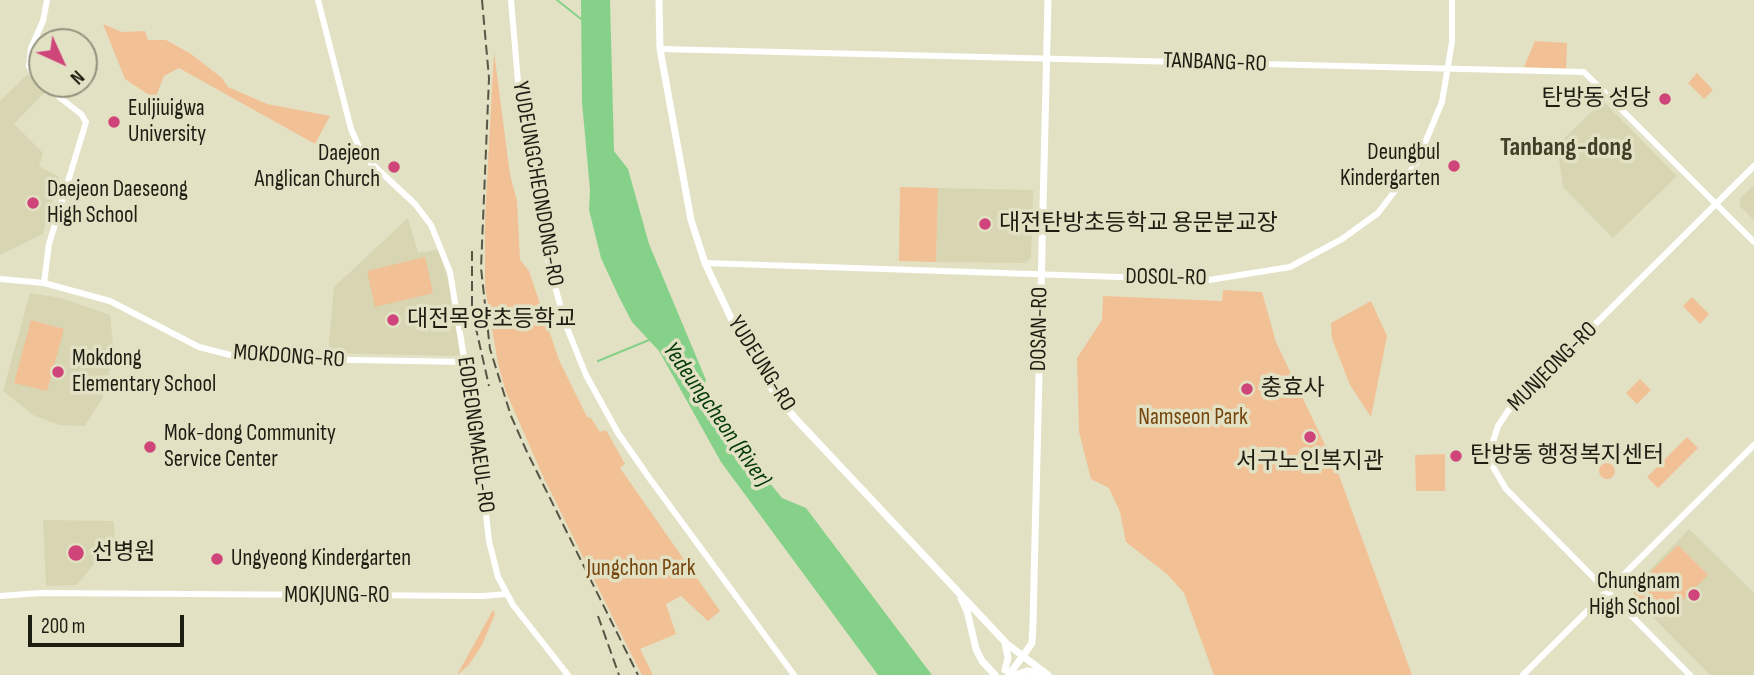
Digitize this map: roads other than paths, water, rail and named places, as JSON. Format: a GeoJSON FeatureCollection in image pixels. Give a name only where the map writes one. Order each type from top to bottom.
{"type":"FeatureCollection","features":[{"type":"Feature","properties":{"kind":"main road"},"geometry":{"type":"LineString","coordinates":[[44,284],[49,244],[86,122],[81,114],[36,79],[29,66],[47,0]]}},
{"type":"Feature","properties":{"kind":"main road","name":"EODEONGMAEUL-RO"},"geometry":{"type":"LineString","coordinates":[[318,0],[351,129],[358,145],[370,162],[415,204],[443,250],[450,272],[466,362],[489,541],[498,577],[506,594],[568,675]]}},
{"type":"Feature","properties":{"kind":"main road","name":"YUDEUNGCHEONDONG-RO"},"geometry":{"type":"LineString","coordinates":[[510,0],[519,93],[549,264],[565,323],[586,375],[642,468],[794,675]]}},
{"type":"Feature","properties":{"kind":"main road","name":"YUDEUNG-RO"},"geometry":{"type":"LineString","coordinates":[[659,0],[660,49],[691,220],[705,263],[738,332],[772,389],[794,417],[1021,660],[1047,675]]}},
{"type":"Feature","properties":{"kind":"main road","name":"DOSAN-RO"},"geometry":{"type":"LineString","coordinates":[[1021,660],[1032,643],[1033,623],[1048,0]]}},
{"type":"Feature","properties":{"kind":"main road","name":"DOSOL-RO"},"geometry":{"type":"LineString","coordinates":[[705,263],[1209,280],[1290,267],[1316,255],[1378,213],[1417,162],[1434,127],[1449,67],[1452,0]]}},
{"type":"Feature","properties":{"kind":"main road","name":"TANBANG-RO"},"geometry":{"type":"LineString","coordinates":[[660,49],[1584,72],[1754,242]]}},
{"type":"Feature","properties":{"kind":"main road","name":"MUNJEONG-RO"},"geometry":{"type":"LineString","coordinates":[[1690,675],[1506,489],[1493,467],[1493,436],[1501,420],[1516,403],[1754,166]]}},
{"type":"Feature","properties":{"kind":"main road","name":"MOKDONG-RO"},"geometry":{"type":"LineString","coordinates":[[0,279],[44,284],[110,301],[200,347],[242,358],[466,362]]}},
{"type":"Feature","properties":{"kind":"main road"},"geometry":{"type":"LineString","coordinates":[[1523,675],[1754,445]]}},
{"type":"Feature","properties":{"kind":"main road"},"geometry":{"type":"LineString","coordinates":[[956,589],[967,611],[976,649],[982,661],[1002,674]]}},
{"type":"Feature","properties":{"kind":"main road","name":"MOKJUNG-RO"},"geometry":{"type":"LineString","coordinates":[[0,596],[40,593],[354,596],[506,594]]}},
{"type":"Feature","properties":{"kind":"main road"},"geometry":{"type":"LineString","coordinates":[[1002,674],[1008,652],[1005,642]]}},
{"type":"Feature","properties":{"kind":"main road"},"geometry":{"type":"LineString","coordinates":[[1002,674],[1021,660]]}},
{"type":"Feature","properties":{"kind":"main road"},"geometry":{"type":"LineString","coordinates":[[1015,675],[1027,671],[1047,675]]}},
{"type":"Feature","properties":{"kind":"waterway"},"geometry":{"type":"LineString","coordinates":[[557,0],[581,19]]}},
{"type":"Feature","properties":{"kind":"waterway"},"geometry":{"type":"LineString","coordinates":[[598,361],[649,340]]}},
{"type":"Feature","properties":{"kind":"railway"},"geometry":{"type":"LineString","coordinates":[[482,0],[489,78],[481,268],[490,349],[511,416],[527,452],[638,675]]}},
{"type":"Feature","properties":{"kind":"railway"},"geometry":{"type":"LineString","coordinates":[[472,251],[472,311],[489,386]]}},
{"type":"Feature","properties":{"kind":"railway"},"geometry":{"type":"LineString","coordinates":[[598,616],[619,675]]}},
{"type":"Feature","properties":{"kind":"place","name":"탄방동 성당"},"geometry":{"type":"Point","coordinates":[1665,99]}},
{"type":"Feature","properties":{"kind":"place","name":"Euljiuigwa University"},"geometry":{"type":"Point","coordinates":[114,122]}},
{"type":"Feature","properties":{"kind":"place","name":"Deungbul Kindergarten"},"geometry":{"type":"Point","coordinates":[1454,166]}},
{"type":"Feature","properties":{"kind":"place","name":"Daejeon Anglican Church"},"geometry":{"type":"Point","coordinates":[394,167]}},
{"type":"Feature","properties":{"kind":"place","name":"Daejeon Daeseong High School"},"geometry":{"type":"Point","coordinates":[33,203]}},
{"type":"Feature","properties":{"kind":"place","name":"대전탄방초등학교 용문분교장"},"geometry":{"type":"Point","coordinates":[985,224]}},
{"type":"Feature","properties":{"kind":"place","name":"대전목양초등학교"},"geometry":{"type":"Point","coordinates":[393,320]}},
{"type":"Feature","properties":{"kind":"place","name":"Mokdong Elementary School"},"geometry":{"type":"Point","coordinates":[58,372]}},
{"type":"Feature","properties":{"kind":"place","name":"충효사"},"geometry":{"type":"Point","coordinates":[1247,389]}},
{"type":"Feature","properties":{"kind":"place","name":"서구노인복지관"},"geometry":{"type":"Point","coordinates":[1310,437]}},
{"type":"Feature","properties":{"kind":"place","name":"Mok-dong Community Service Center"},"geometry":{"type":"Point","coordinates":[150,447]}},
{"type":"Feature","properties":{"kind":"place","name":"탄방동 행정복지센터"},"geometry":{"type":"Point","coordinates":[1456,456]}},
{"type":"Feature","properties":{"kind":"place","name":"선병원"},"geometry":{"type":"Point","coordinates":[76,553]}},
{"type":"Feature","properties":{"kind":"place","name":"Ungyeong Kindergarten"},"geometry":{"type":"Point","coordinates":[217,559]}},
{"type":"Feature","properties":{"kind":"place","name":"Chungnam High School"},"geometry":{"type":"Point","coordinates":[1694,595]}},
{"type":"Feature","properties":{"kind":"district","name":"Tanbang-dong"},"geometry":{"type":"Point","coordinates":[1566,148]}},
{"type":"Feature","properties":{"kind":"water label","name":"Yedeungcheon (River)"},"geometry":{"type":"Point","coordinates":[716,415]}},
{"type":"Feature","properties":{"kind":"park label","name":"Namseon Park"},"geometry":{"type":"Point","coordinates":[1193,418]}},
{"type":"Feature","properties":{"kind":"park label","name":"Jungchon Park"},"geometry":{"type":"Point","coordinates":[641,569]}}]}
